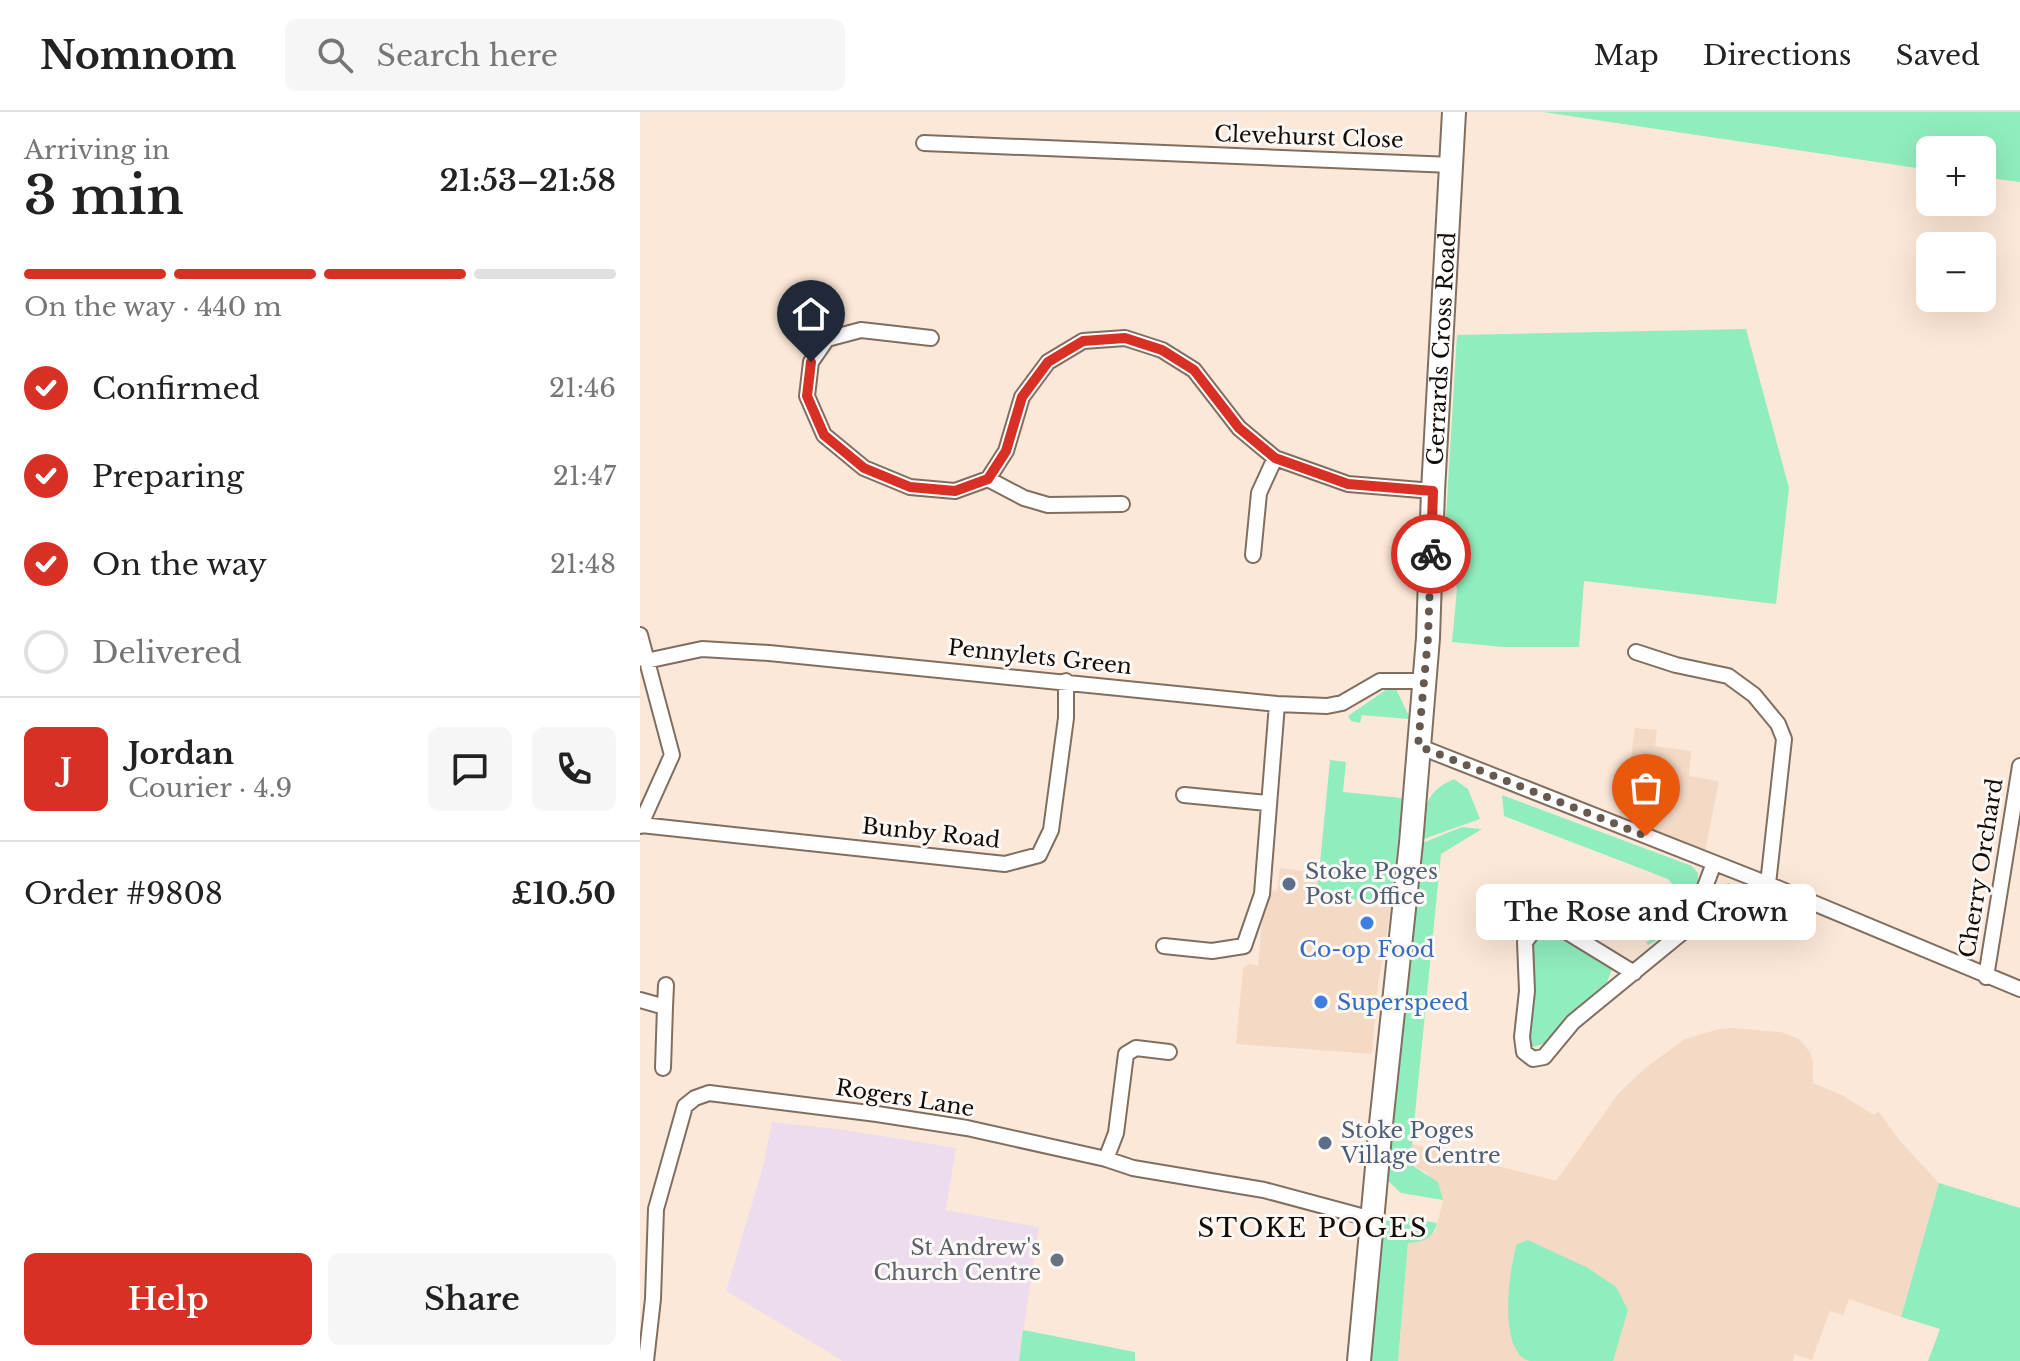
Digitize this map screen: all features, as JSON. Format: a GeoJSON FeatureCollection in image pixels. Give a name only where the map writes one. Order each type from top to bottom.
{"type":"FeatureCollection","features":[{"type":"Feature","properties":{"kind":"main road","name":"Gerrards Cross Road"},"geometry":{"type":"LineString","coordinates":[[1359,1361],[1428,638],[1454,112]]}},
{"type":"Feature","properties":{"kind":"street","name":"Clevehurst Close"},"geometry":{"type":"LineString","coordinates":[[924,143],[1452,165]]}},
{"type":"Feature","properties":{"kind":"street"},"geometry":{"type":"LineString","coordinates":[[931,338],[861,330],[827,339],[811,362],[807,396],[824,435],[864,468],[910,487],[955,491],[988,479],[1006,451],[1022,397],[1048,362],[1083,341],[1125,338],[1162,350],[1194,370],[1239,428],[1275,458],[1348,484],[1433,491]]}},
{"type":"Feature","properties":{"kind":"street"},"geometry":{"type":"LineString","coordinates":[[1253,555],[1259,493],[1275,458]]}},
{"type":"Feature","properties":{"kind":"street"},"geometry":{"type":"LineString","coordinates":[[988,479],[1024,498],[1048,505],[1122,504]]}},
{"type":"Feature","properties":{"kind":"street"},"geometry":{"type":"LineString","coordinates":[[640,635],[672,755],[641,825]]}},
{"type":"Feature","properties":{"kind":"street","name":"Pennylets Green"},"geometry":{"type":"LineString","coordinates":[[646,661],[702,649],[1066,681],[1277,704],[1327,706],[1342,703],[1380,681],[1424,681]]}},
{"type":"Feature","properties":{"kind":"street"},"geometry":{"type":"LineString","coordinates":[[1636,652],[1676,665],[1728,676],[1754,695],[1778,724],[1784,739],[1768,884]]}},
{"type":"Feature","properties":{"kind":"street","name":"Bunby Road"},"geometry":{"type":"LineString","coordinates":[[641,825],[1005,864],[1039,855],[1051,830],[1066,718],[1066,681]]}},
{"type":"Feature","properties":{"kind":"street"},"geometry":{"type":"LineString","coordinates":[[1164,946],[1212,951],[1244,946],[1262,894],[1277,704]]}},
{"type":"Feature","properties":{"kind":"street"},"geometry":{"type":"LineString","coordinates":[[1418,746],[1768,884],[2020,989]]}},
{"type":"Feature","properties":{"kind":"street","name":"Cherry Orchard"},"geometry":{"type":"LineString","coordinates":[[1986,977],[2020,766]]}},
{"type":"Feature","properties":{"kind":"street"},"geometry":{"type":"LineString","coordinates":[[1184,795],[1267,803]]}},
{"type":"Feature","properties":{"kind":"street"},"geometry":{"type":"LineString","coordinates":[[1634,973],[1554,924],[1536,928],[1525,942],[1527,991],[1522,1037],[1524,1052],[1533,1059],[1544,1057],[1573,1022],[1634,973],[1684,931],[1714,863]]}},
{"type":"Feature","properties":{"kind":"street"},"geometry":{"type":"LineString","coordinates":[[663,1068],[666,985]]}},
{"type":"Feature","properties":{"kind":"street"},"geometry":{"type":"LineString","coordinates":[[640,1000],[665,1007]]}},
{"type":"Feature","properties":{"kind":"street"},"geometry":{"type":"LineString","coordinates":[[1106,1159],[1116,1133],[1126,1054],[1136,1048],[1169,1052]]}},
{"type":"Feature","properties":{"kind":"street","name":"Rogers Lane"},"geometry":{"type":"LineString","coordinates":[[646,1361],[653,1299],[656,1209],[685,1106],[709,1093],[967,1128],[1106,1159],[1133,1168],[1264,1190],[1372,1219]]}},
{"type":"Feature","properties":{"kind":"street"},"geometry":{"type":"LineString","coordinates":[[640,1207],[656,1209]]}},
{"type":"Feature","properties":{"kind":"shaded area"},"geometry":{"type":"Polygon","coordinates":[[[1635,728],[1657,730],[1655,746],[1691,751],[1689,776],[1719,781],[1705,851],[1618,817],[1628,778],[1635,728]]]}},
{"type":"Feature","properties":{"kind":"shaded area"},"geometry":{"type":"Polygon","coordinates":[[[1280,868],[1319,873],[1318,895],[1392,903],[1378,985],[1372,1054],[1236,1044],[1243,968],[1249,964],[1258,966],[1265,889],[1277,891],[1280,868]]]}},
{"type":"Feature","properties":{"kind":"shaded area"},"geometry":{"type":"Polygon","coordinates":[[[1734,1028],[1781,1032],[1799,1039],[1810,1052],[1813,1083],[1842,1095],[1874,1115],[1878,1111],[1900,1141],[1939,1183],[1901,1317],[1849,1299],[1843,1315],[1830,1311],[1812,1360],[1794,1354],[1793,1361],[1398,1361],[1408,1243],[1435,1232],[1443,1200],[1427,1173],[1410,1164],[1412,1144],[1556,1181],[1618,1094],[1645,1068],[1685,1039],[1734,1028]]]}},
{"type":"Feature","properties":{"kind":"shaded area"},"geometry":{"type":"Polygon","coordinates":[[[772,1122],[956,1148],[946,1210],[1039,1227],[1019,1361],[843,1361],[726,1291],[763,1167],[772,1122]]]}},
{"type":"Feature","properties":{"kind":"green space"},"geometry":{"type":"Polygon","coordinates":[[[1543,112],[2020,112],[2020,182],[1996,179],[1996,136],[1916,136],[1916,168],[1543,112]]]}},
{"type":"Feature","properties":{"kind":"green space"},"geometry":{"type":"Polygon","coordinates":[[[1746,329],[1789,488],[1776,604],[1584,581],[1579,647],[1502,647],[1452,642],[1457,589],[1445,533],[1457,335],[1746,329]]]}},
{"type":"Feature","properties":{"kind":"green space"},"geometry":{"type":"Polygon","coordinates":[[[1387,689],[1396,689],[1408,719],[1362,715],[1360,723],[1351,721],[1348,716],[1387,689]]]}},
{"type":"Feature","properties":{"kind":"green space"},"geometry":{"type":"Polygon","coordinates":[[[1330,760],[1346,762],[1343,792],[1402,798],[1392,903],[1317,895],[1330,760]]]}},
{"type":"Feature","properties":{"kind":"green space"},"geometry":{"type":"Polygon","coordinates":[[[1454,779],[1468,789],[1480,819],[1421,840],[1427,803],[1436,790],[1454,779]]]}},
{"type":"Feature","properties":{"kind":"green space"},"geometry":{"type":"Polygon","coordinates":[[[1502,795],[1692,866],[1698,873],[1698,881],[1673,926],[1648,945],[1646,942],[1669,922],[1680,893],[1668,879],[1504,816],[1502,795]]]}},
{"type":"Feature","properties":{"kind":"green space"},"geometry":{"type":"Polygon","coordinates":[[[1462,827],[1482,829],[1441,854],[1410,1164],[1438,1182],[1443,1200],[1401,1193],[1387,1180],[1387,1165],[1420,844],[1462,827]]]}},
{"type":"Feature","properties":{"kind":"green space"},"geometry":{"type":"Polygon","coordinates":[[[1728,883],[1791,908],[1785,925],[1734,906],[1719,908],[1714,915],[1705,911],[1715,892],[1728,883]]]}},
{"type":"Feature","properties":{"kind":"green space"},"geometry":{"type":"Polygon","coordinates":[[[1556,928],[1612,969],[1605,988],[1559,1027],[1547,1043],[1532,1047],[1526,1040],[1532,940],[1536,931],[1556,928]]]}},
{"type":"Feature","properties":{"kind":"green space"},"geometry":{"type":"Polygon","coordinates":[[[1939,1183],[2020,1208],[2020,1361],[1928,1361],[1940,1329],[1901,1317],[1939,1183]]]}},
{"type":"Feature","properties":{"kind":"green space"},"geometry":{"type":"Polygon","coordinates":[[[1397,1216],[1437,1223],[1427,1239],[1408,1243],[1398,1361],[1367,1361],[1382,1223],[1397,1216]]]}},
{"type":"Feature","properties":{"kind":"green space"},"geometry":{"type":"Polygon","coordinates":[[[1528,1240],[1588,1268],[1616,1287],[1628,1310],[1613,1361],[1530,1361],[1520,1355],[1509,1327],[1509,1289],[1517,1244],[1528,1240]]]}},
{"type":"Feature","properties":{"kind":"green space"},"geometry":{"type":"Polygon","coordinates":[[[1023,1330],[1135,1352],[1135,1361],[1019,1361],[1023,1330]]]}},
{"type":"Feature","properties":{"kind":"way so far"},"geometry":{"type":"LineString","coordinates":[[1431,554],[1428,638],[1418,746],[1646,836]]}},
{"type":"Feature","properties":{"kind":"place","name":"The Rose and Crown"},"geometry":{"type":"Point","coordinates":[1646,836]}},
{"type":"Feature","properties":{"kind":"place","name":"Stoke Poges Post Office"},"geometry":{"type":"Point","coordinates":[1289,884]}},
{"type":"Feature","properties":{"kind":"place","name":"Co-op Food"},"geometry":{"type":"Point","coordinates":[1367,923]}},
{"type":"Feature","properties":{"kind":"place","name":"Superspeed"},"geometry":{"type":"Point","coordinates":[1321,1002]}},
{"type":"Feature","properties":{"kind":"place","name":"Stoke Poges Village Centre"},"geometry":{"type":"Point","coordinates":[1325,1143]}},
{"type":"Feature","properties":{"kind":"place","name":"St Andrew's Church Centre"},"geometry":{"type":"Point","coordinates":[1057,1260]}},
{"type":"Feature","properties":{"kind":"district","name":"STOKE POGES"},"geometry":{"type":"Point","coordinates":[1313,1228]}},
{"type":"Feature","properties":{"kind":"route"},"geometry":{"type":"LineString","coordinates":[[811,362],[807,396],[824,435],[864,468],[910,487],[955,491],[988,479],[1006,451],[1022,397],[1048,362],[1083,341],[1125,338],[1162,350],[1194,370],[1239,428],[1275,458],[1348,484],[1433,491],[1431,554]]}}]}
